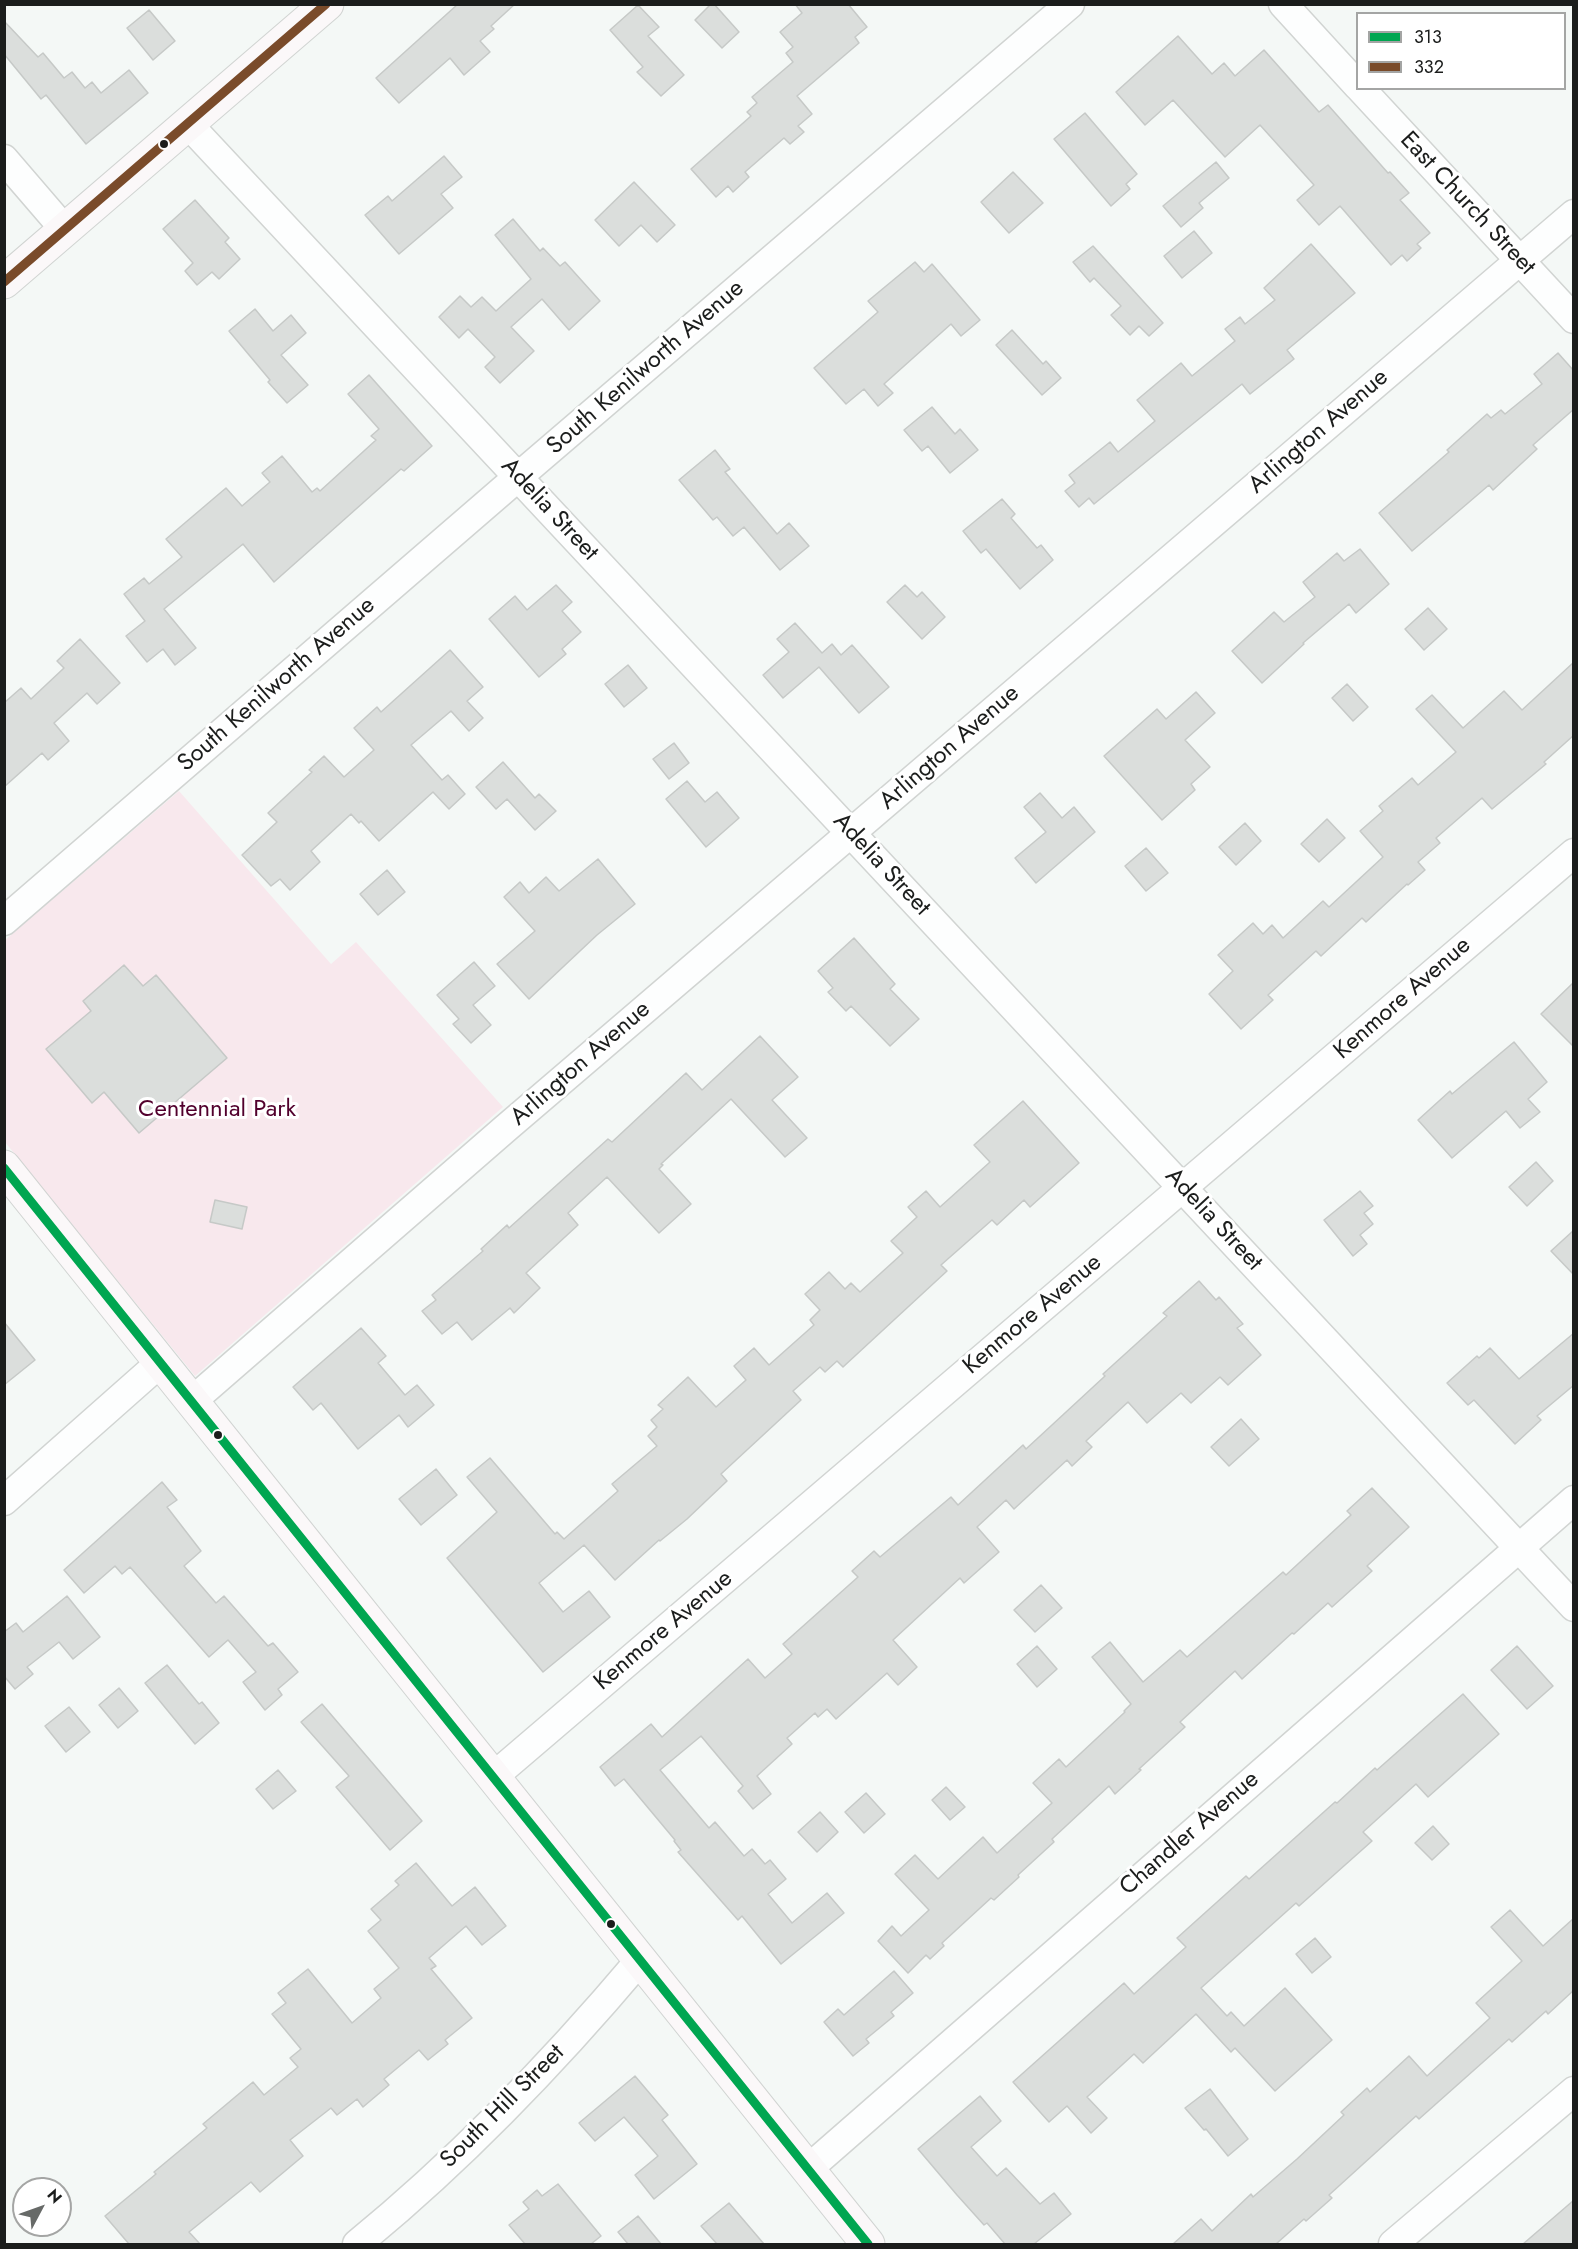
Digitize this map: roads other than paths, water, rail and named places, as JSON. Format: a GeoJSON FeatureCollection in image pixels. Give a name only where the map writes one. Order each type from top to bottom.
{"type":"FeatureCollection","features":[{"type":"Feature","properties":{"kind":"main road"},"geometry":{"type":"LineString","coordinates":[[4,282],[327,4]]}},
{"type":"Feature","properties":{"kind":"main road"},"geometry":{"type":"LineString","coordinates":[[4,1167],[868,2244]]}},
{"type":"Feature","properties":{"kind":"street","name":"South Kenilworth Avenue"},"geometry":{"type":"LineString","coordinates":[[4,921],[1070,4]]}},
{"type":"Feature","properties":{"kind":"street","name":"East Church Street"},"geometry":{"type":"LineString","coordinates":[[1282,4],[1356,84]]}},
{"type":"Feature","properties":{"kind":"street","name":"East Church Street"},"geometry":{"type":"LineString","coordinates":[[1362,90],[1574,319]]}},
{"type":"Feature","properties":{"kind":"street","name":"Adelia Street"},"geometry":{"type":"LineString","coordinates":[[188,124],[1574,1607]]}},
{"type":"Feature","properties":{"kind":"street"},"geometry":{"type":"LineString","coordinates":[[4,159],[65,230]]}},
{"type":"Feature","properties":{"kind":"street","name":"Arlington Avenue"},"geometry":{"type":"LineString","coordinates":[[192,1401],[1574,214]]}},
{"type":"Feature","properties":{"kind":"street","name":"Kenmore Avenue"},"geometry":{"type":"LineString","coordinates":[[493,1777],[1574,853]]}},
{"type":"Feature","properties":{"kind":"street"},"geometry":{"type":"LineString","coordinates":[[4,1501],[161,1362]]}},
{"type":"Feature","properties":{"kind":"street","name":"Chandler Avenue"},"geometry":{"type":"LineString","coordinates":[[808,2169],[1574,1500]]}},
{"type":"Feature","properties":{"kind":"street","name":"South Hill Street"},"geometry":{"type":"LineString","coordinates":[[357,2244],[446,2166],[534,2078],[588,2021],[639,1960]]}},
{"type":"Feature","properties":{"kind":"street"},"geometry":{"type":"LineString","coordinates":[[1393,2244],[1574,2091]]}},
{"type":"Feature","properties":{"kind":"park label","name":"Centennial Park"},"geometry":{"type":"Point","coordinates":[217,1110]}}]}
